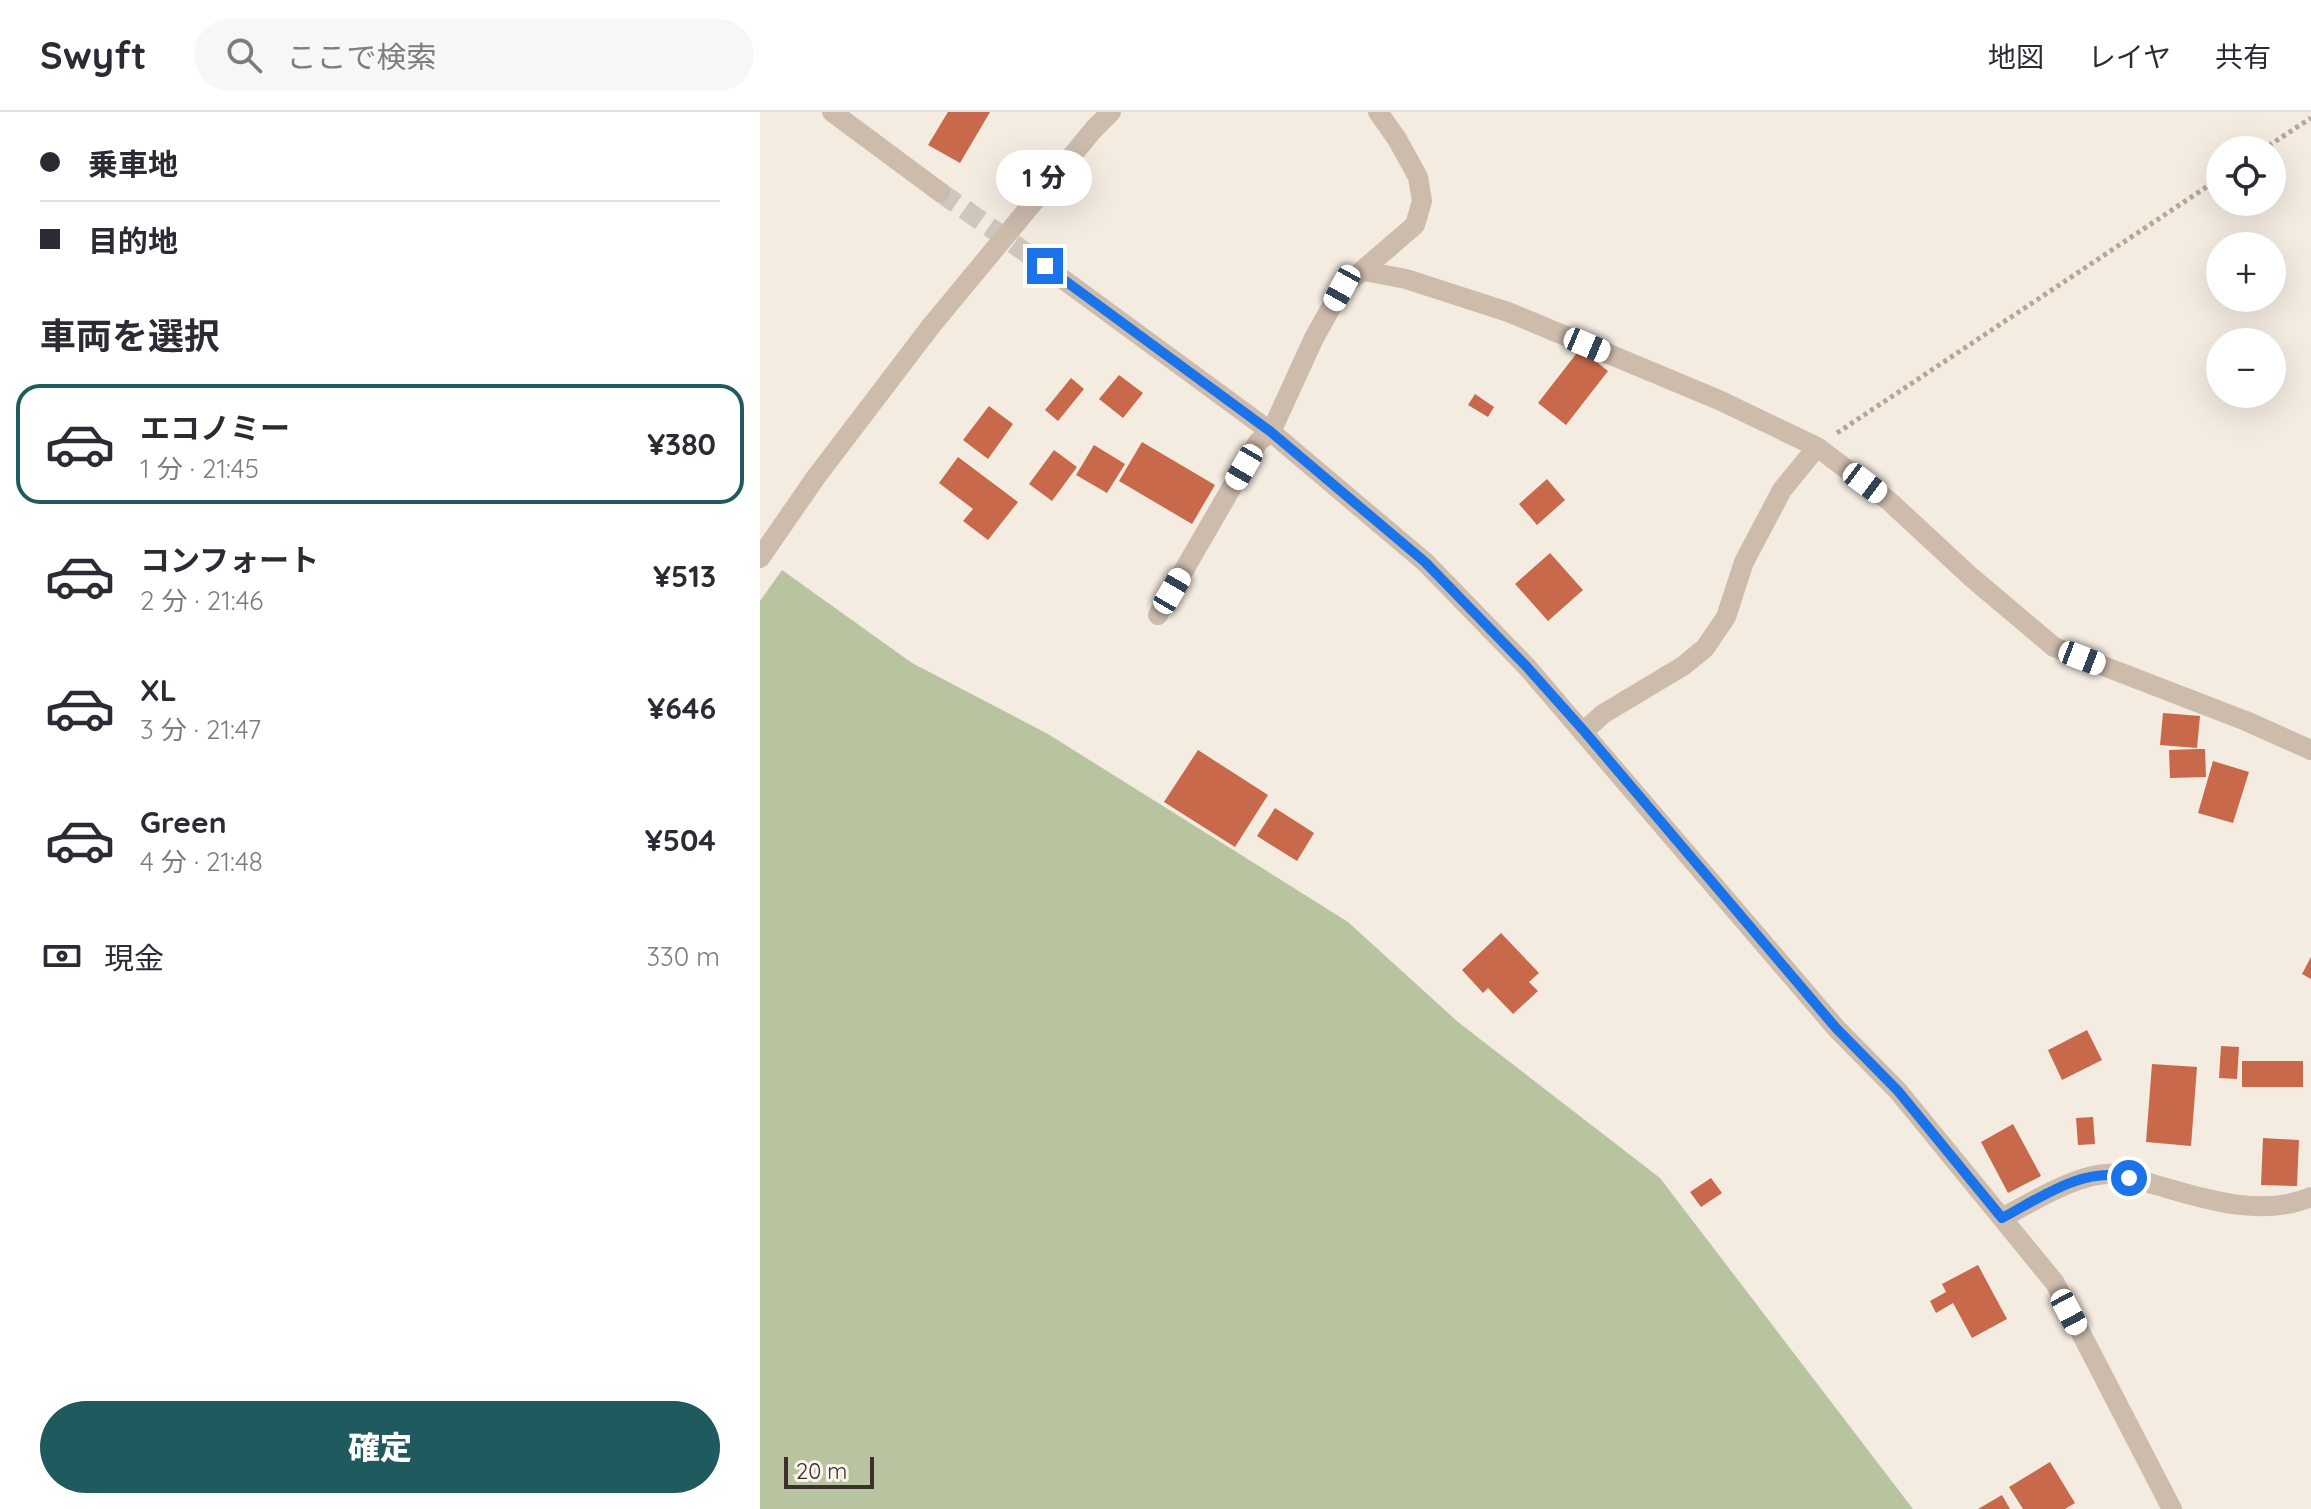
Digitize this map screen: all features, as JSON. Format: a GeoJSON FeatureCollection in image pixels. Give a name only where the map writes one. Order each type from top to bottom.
{"type":"FeatureCollection","features":[{"type":"Feature","properties":{"kind":"street"},"geometry":{"type":"LineString","coordinates":[[832,112],[940,192]]}},
{"type":"Feature","properties":{"kind":"street"},"geometry":{"type":"LineString","coordinates":[[760,558],[816,477],[931,326],[1111,112]]}},
{"type":"Feature","properties":{"kind":"street"},"geometry":{"type":"LineString","coordinates":[[1158,615],[1258,442],[1271,432],[1314,338],[1342,288],[1415,225],[1422,201],[1418,177],[1378,112]]}},
{"type":"Feature","properties":{"kind":"street"},"geometry":{"type":"LineString","coordinates":[[1045,266],[1271,432],[1425,562],[1527,667],[1836,1028],[1898,1091],[2055,1283],[2172,1509]]}},
{"type":"Feature","properties":{"kind":"street"},"geometry":{"type":"LineString","coordinates":[[1364,271],[1406,279],[1508,312],[1719,400],[1817,447],[1889,501],[1971,577],[2054,647],[2246,721],[2311,750]]}},
{"type":"Feature","properties":{"kind":"street"},"geometry":{"type":"LineString","coordinates":[[1584,731],[1603,714],[1683,666],[1705,648],[1726,617],[1744,562],[1782,490],[1817,447]]}},
{"type":"Feature","properties":{"kind":"street"},"geometry":{"type":"LineString","coordinates":[[2002,1218],[2070,1182],[2113,1173],[2208,1200],[2251,1207],[2295,1204],[2311,1197]]}},
{"type":"Feature","properties":{"kind":"path"},"geometry":{"type":"LineString","coordinates":[[2283,136],[2311,118]]}},
{"type":"Feature","properties":{"kind":"path"},"geometry":{"type":"LineString","coordinates":[[1817,447],[2206,187]]}},
{"type":"Feature","properties":{"kind":"green space"},"geometry":{"type":"Polygon","coordinates":[[[782,570],[912,663],[1048,734],[1348,922],[1458,1022],[1660,1178],[1913,1509],[760,1509],[760,601],[782,570]]]}},
{"type":"Feature","properties":{"kind":"building"},"geometry":{"type":"Polygon","coordinates":[[[948,112],[990,112],[960,163],[928,145],[948,112]]]}},
{"type":"Feature","properties":{"kind":"building"},"geometry":{"type":"Polygon","coordinates":[[[1580,349],[1608,371],[1566,425],[1538,403],[1580,349]]]}},
{"type":"Feature","properties":{"kind":"building"},"geometry":{"type":"Polygon","coordinates":[[[1119,375],[1143,393],[1123,418],[1099,399],[1119,375]]]}},
{"type":"Feature","properties":{"kind":"building"},"geometry":{"type":"Polygon","coordinates":[[[1071,378],[1084,389],[1058,421],[1045,410],[1071,378]]]}},
{"type":"Feature","properties":{"kind":"building"},"geometry":{"type":"Polygon","coordinates":[[[1475,394],[1494,407],[1488,417],[1468,405],[1475,394]]]}},
{"type":"Feature","properties":{"kind":"building"},"geometry":{"type":"Polygon","coordinates":[[[989,406],[1013,424],[988,459],[963,440],[989,406]]]}},
{"type":"Feature","properties":{"kind":"building"},"geometry":{"type":"Polygon","coordinates":[[[1142,442],[1215,485],[1192,524],[1119,481],[1142,442]]]}},
{"type":"Feature","properties":{"kind":"building"},"geometry":{"type":"Polygon","coordinates":[[[1094,445],[1125,464],[1107,493],[1076,475],[1094,445]]]}},
{"type":"Feature","properties":{"kind":"building"},"geometry":{"type":"Polygon","coordinates":[[[1054,450],[1077,467],[1052,501],[1029,484],[1054,450]]]}},
{"type":"Feature","properties":{"kind":"building"},"geometry":{"type":"Polygon","coordinates":[[[958,457],[1018,502],[988,540],[963,521],[973,509],[939,483],[958,457]]]}},
{"type":"Feature","properties":{"kind":"building"},"geometry":{"type":"Polygon","coordinates":[[[1547,479],[1565,500],[1537,525],[1519,504],[1547,479]]]}},
{"type":"Feature","properties":{"kind":"building"},"geometry":{"type":"Polygon","coordinates":[[[1550,553],[1583,590],[1548,621],[1515,584],[1550,553]]]}},
{"type":"Feature","properties":{"kind":"building"},"geometry":{"type":"Polygon","coordinates":[[[2163,713],[2200,716],[2197,748],[2160,745],[2163,713]]]}},
{"type":"Feature","properties":{"kind":"building"},"geometry":{"type":"Polygon","coordinates":[[[2205,749],[2206,777],[2170,778],[2169,750],[2205,749]]]}},
{"type":"Feature","properties":{"kind":"building"},"geometry":{"type":"Polygon","coordinates":[[[1198,750],[1268,795],[1235,847],[1164,802],[1198,750]]]}},
{"type":"Feature","properties":{"kind":"building"},"geometry":{"type":"Polygon","coordinates":[[[2213,761],[2249,772],[2233,823],[2198,813],[2213,761]]]}},
{"type":"Feature","properties":{"kind":"building"},"geometry":{"type":"Polygon","coordinates":[[[1275,808],[1314,833],[1297,861],[1257,836],[1275,808]]]}},
{"type":"Feature","properties":{"kind":"building"},"geometry":{"type":"Polygon","coordinates":[[[1501,933],[1539,973],[1529,982],[1538,991],[1513,1014],[1488,988],[1483,993],[1462,970],[1501,933]]]}},
{"type":"Feature","properties":{"kind":"building"},"geometry":{"type":"Polygon","coordinates":[[[2311,957],[2311,979],[2302,974],[2311,957]]]}},
{"type":"Feature","properties":{"kind":"building"},"geometry":{"type":"Polygon","coordinates":[[[2087,1030],[2102,1060],[2062,1080],[2048,1050],[2087,1030]]]}},
{"type":"Feature","properties":{"kind":"building"},"geometry":{"type":"Polygon","coordinates":[[[2221,1046],[2239,1047],[2237,1079],[2219,1078],[2221,1046]]]}},
{"type":"Feature","properties":{"kind":"building"},"geometry":{"type":"Polygon","coordinates":[[[2242,1061],[2303,1061],[2303,1087],[2242,1087],[2242,1061]]]}},
{"type":"Feature","properties":{"kind":"building"},"geometry":{"type":"Polygon","coordinates":[[[2152,1064],[2197,1067],[2191,1146],[2146,1142],[2152,1064]]]}},
{"type":"Feature","properties":{"kind":"building"},"geometry":{"type":"Polygon","coordinates":[[[2093,1117],[2095,1144],[2078,1145],[2076,1118],[2093,1117]]]}},
{"type":"Feature","properties":{"kind":"building"},"geometry":{"type":"Polygon","coordinates":[[[2013,1124],[2041,1176],[2008,1193],[1981,1142],[2013,1124]]]}},
{"type":"Feature","properties":{"kind":"building"},"geometry":{"type":"Polygon","coordinates":[[[2263,1138],[2299,1140],[2297,1186],[2261,1185],[2263,1138]]]}},
{"type":"Feature","properties":{"kind":"building"},"geometry":{"type":"Polygon","coordinates":[[[1711,1178],[1722,1193],[1701,1207],[1690,1192],[1711,1178]]]}},
{"type":"Feature","properties":{"kind":"building"},"geometry":{"type":"Polygon","coordinates":[[[1978,1265],[2007,1319],[1972,1338],[1953,1303],[1936,1313],[1930,1301],[1946,1292],[1942,1284],[1978,1265]]]}},
{"type":"Feature","properties":{"kind":"building"},"geometry":{"type":"Polygon","coordinates":[[[2050,1462],[2075,1503],[2065,1509],[2023,1509],[2009,1487],[2050,1462]]]}},
{"type":"Feature","properties":{"kind":"building"},"geometry":{"type":"Polygon","coordinates":[[[2002,1495],[2010,1509],[1978,1509],[2002,1495]]]}},
{"type":"Feature","properties":{"kind":"tunnel"},"geometry":{"type":"LineString","coordinates":[[940,192],[1045,266]]}},
{"type":"Feature","properties":{"kind":"route"},"geometry":{"type":"LineString","coordinates":[[1045,266],[1271,432],[1425,562],[1584,731],[1836,1028],[1898,1091],[2002,1218],[2070,1182],[2113,1173],[2129,1178]]}}]}
